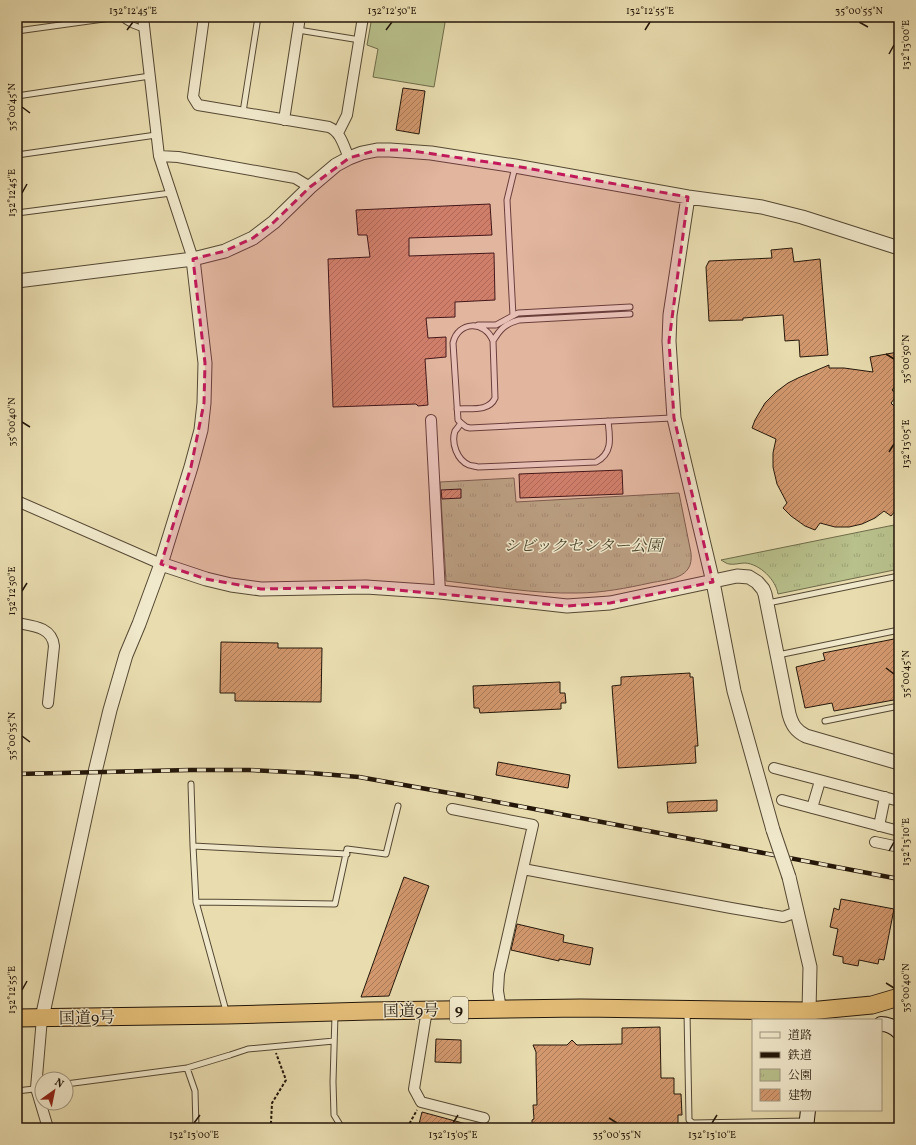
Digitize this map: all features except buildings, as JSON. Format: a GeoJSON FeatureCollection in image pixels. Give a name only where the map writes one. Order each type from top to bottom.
{"type":"FeatureCollection","features":[{"type":"Feature","properties":{"kind":"highway","name":"国道9号"},"geometry":{"type":"LineString","coordinates":[[17,1018],[581,1008],[687,1009],[809,1016],[872,1005],[899,997]]}},
{"type":"Feature","properties":{"kind":"main road"},"geometry":{"type":"LineString","coordinates":[[882,1024],[887,1024],[899,1032]]}},
{"type":"Feature","properties":{"kind":"street"},"geometry":{"type":"LineString","coordinates":[[40,1071],[42,1018],[93,780],[110,710],[126,655],[161,564],[191,467],[200,430],[204,403],[205,363],[193,259],[158,156],[150,76],[142,17]]}},
{"type":"Feature","properties":{"kind":"street"},"geometry":{"type":"LineString","coordinates":[[204,17],[193,97],[198,105],[329,127],[338,133],[349,158]]}},
{"type":"Feature","properties":{"kind":"street"},"geometry":{"type":"LineString","coordinates":[[284,120],[300,17]]}},
{"type":"Feature","properties":{"kind":"street"},"geometry":{"type":"LineString","coordinates":[[338,133],[347,115],[364,17]]}},
{"type":"Feature","properties":{"kind":"street"},"geometry":{"type":"LineString","coordinates":[[17,281],[193,259],[225,250],[252,238],[274,222],[310,187],[336,165],[362,153],[377,150],[406,150],[431,153],[515,166],[688,198],[762,207],[802,217],[899,248]]}},
{"type":"Feature","properties":{"kind":"street"},"geometry":{"type":"LineString","coordinates":[[158,156],[295,178],[310,187]]}},
{"type":"Feature","properties":{"kind":"street"},"geometry":{"type":"LineString","coordinates":[[688,198],[670,315],[669,341],[674,418],[713,582],[734,691],[772,830],[789,877],[810,967],[809,1016]]}},
{"type":"Feature","properties":{"kind":"street"},"geometry":{"type":"LineString","coordinates":[[431,420],[440,592]]}},
{"type":"Feature","properties":{"kind":"street"},"geometry":{"type":"LineString","coordinates":[[17,501],[161,564],[206,579],[231,585],[261,589],[366,587],[440,592],[567,606],[610,603],[737,576],[749,577],[757,582],[766,594],[789,714],[795,729],[800,734],[899,762]]}},
{"type":"Feature","properties":{"kind":"street"},"geometry":{"type":"LineString","coordinates":[[17,623],[43,629],[53,639],[54,646],[48,703]]}},
{"type":"Feature","properties":{"kind":"street"},"geometry":{"type":"LineString","coordinates":[[774,768],[899,801]]}},
{"type":"Feature","properties":{"kind":"street"},"geometry":{"type":"LineString","coordinates":[[812,808],[820,781]]}},
{"type":"Feature","properties":{"kind":"street"},"geometry":{"type":"LineString","coordinates":[[879,826],[885,797]]}},
{"type":"Feature","properties":{"kind":"street"},"geometry":{"type":"LineString","coordinates":[[782,800],[899,832]]}},
{"type":"Feature","properties":{"kind":"street"},"geometry":{"type":"LineString","coordinates":[[452,810],[533,825],[499,974],[498,991],[501,1009]]}},
{"type":"Feature","properties":{"kind":"street"},"geometry":{"type":"LineString","coordinates":[[875,842],[899,847]]}},
{"type":"Feature","properties":{"kind":"street"},"geometry":{"type":"LineString","coordinates":[[523,869],[783,917],[797,912]]}},
{"type":"Feature","properties":{"kind":"street"},"geometry":{"type":"LineString","coordinates":[[427,1010],[414,1089],[421,1102],[484,1118]]}},
{"type":"Feature","properties":{"kind":"street"},"geometry":{"type":"LineString","coordinates":[[44,1111],[48,1128]]}},
{"type":"Feature","properties":{"kind":"lane"},"geometry":{"type":"LineString","coordinates":[[17,31],[120,17],[133,26],[144,29]]}},
{"type":"Feature","properties":{"kind":"lane"},"geometry":{"type":"LineString","coordinates":[[244,112],[258,17]]}},
{"type":"Feature","properties":{"kind":"lane"},"geometry":{"type":"LineString","coordinates":[[298,30],[360,40]]}},
{"type":"Feature","properties":{"kind":"lane"},"geometry":{"type":"LineString","coordinates":[[17,96],[150,76]]}},
{"type":"Feature","properties":{"kind":"lane"},"geometry":{"type":"LineString","coordinates":[[17,154],[156,135]]}},
{"type":"Feature","properties":{"kind":"lane"},"geometry":{"type":"LineString","coordinates":[[513,316],[507,200],[515,166]]}},
{"type":"Feature","properties":{"kind":"lane"},"geometry":{"type":"LineString","coordinates":[[17,213],[171,193]]}},
{"type":"Feature","properties":{"kind":"lane"},"geometry":{"type":"LineString","coordinates":[[630,307],[518,313],[496,325],[469,326],[461,329],[454,338],[453,343],[458,420],[461,424],[470,428],[674,418]]}},
{"type":"Feature","properties":{"kind":"lane"},"geometry":{"type":"LineString","coordinates":[[493,341],[501,329],[507,324],[519,320],[630,314]]}},
{"type":"Feature","properties":{"kind":"lane"},"geometry":{"type":"LineString","coordinates":[[458,409],[484,408],[493,402],[495,394],[493,341],[488,333],[480,327],[474,326]]}},
{"type":"Feature","properties":{"kind":"lane"},"geometry":{"type":"LineString","coordinates":[[461,424],[456,431],[454,441],[456,453],[468,465],[478,467],[596,462],[603,458],[607,453],[610,437],[608,421]]}},
{"type":"Feature","properties":{"kind":"lane"},"geometry":{"type":"LineString","coordinates":[[767,603],[899,576]]}},
{"type":"Feature","properties":{"kind":"lane"},"geometry":{"type":"LineString","coordinates":[[777,655],[899,630]]}},
{"type":"Feature","properties":{"kind":"lane"},"geometry":{"type":"LineString","coordinates":[[825,722],[899,706]]}},
{"type":"Feature","properties":{"kind":"lane"},"geometry":{"type":"LineString","coordinates":[[191,784],[192,846],[196,902],[227,1015]]}},
{"type":"Feature","properties":{"kind":"lane"},"geometry":{"type":"LineString","coordinates":[[196,902],[335,904],[347,849],[386,854],[398,806]]}},
{"type":"Feature","properties":{"kind":"lane"},"geometry":{"type":"LineString","coordinates":[[192,846],[347,854]]}},
{"type":"Feature","properties":{"kind":"lane"},"geometry":{"type":"LineString","coordinates":[[687,1009],[690,1122],[807,1120]]}},
{"type":"Feature","properties":{"kind":"lane"},"geometry":{"type":"LineString","coordinates":[[335,1012],[333,1082],[334,1114],[342,1128]]}},
{"type":"Feature","properties":{"kind":"lane"},"geometry":{"type":"LineString","coordinates":[[74,1083],[187,1068],[248,1049],[334,1041]]}},
{"type":"Feature","properties":{"kind":"lane"},"geometry":{"type":"LineString","coordinates":[[187,1068],[195,1091],[196,1128]]}},
{"type":"Feature","properties":{"kind":"lane"},"geometry":{"type":"LineString","coordinates":[[17,1091],[34,1089]]}},
{"type":"Feature","properties":{"kind":"path"},"geometry":{"type":"LineString","coordinates":[[274,1046],[286,1080],[272,1103],[271,1123],[274,1128]]}},
{"type":"Feature","properties":{"kind":"path"},"geometry":{"type":"LineString","coordinates":[[407,1128],[421,1102]]}},
{"type":"Feature","properties":{"kind":"highlighted area"},"geometry":{"type":"Polygon","coordinates":[[[377,150],[406,150],[515,166],[688,197],[669,341],[674,418],[713,582],[610,603],[567,606],[366,587],[261,589],[206,579],[161,564],[191,467],[204,403],[205,363],[193,259],[225,251],[253,238],[274,222],[310,187],[349,158],[377,150]]]}},
{"type":"Feature","properties":{"kind":"green space"},"geometry":{"type":"Polygon","coordinates":[[[372,17],[446,17],[434,87],[373,77],[378,49],[367,45],[372,17]]]}},
{"type":"Feature","properties":{"kind":"green space","name":"シビックセンター公園"},"geometry":{"type":"Polygon","coordinates":[[[514,478],[516,502],[679,493],[691,553],[689,568],[684,573],[672,579],[614,590],[586,593],[528,591],[446,581],[440,482],[514,478]]]}},
{"type":"Feature","properties":{"kind":"green space"},"geometry":{"type":"Polygon","coordinates":[[[899,524],[899,569],[778,594],[771,578],[756,566],[745,563],[728,564],[721,560],[899,524]]]}},
{"type":"Feature","properties":{"kind":"railway"},"geometry":{"type":"LineString","coordinates":[[17,774],[249,770],[359,777],[899,879]]}}]}
